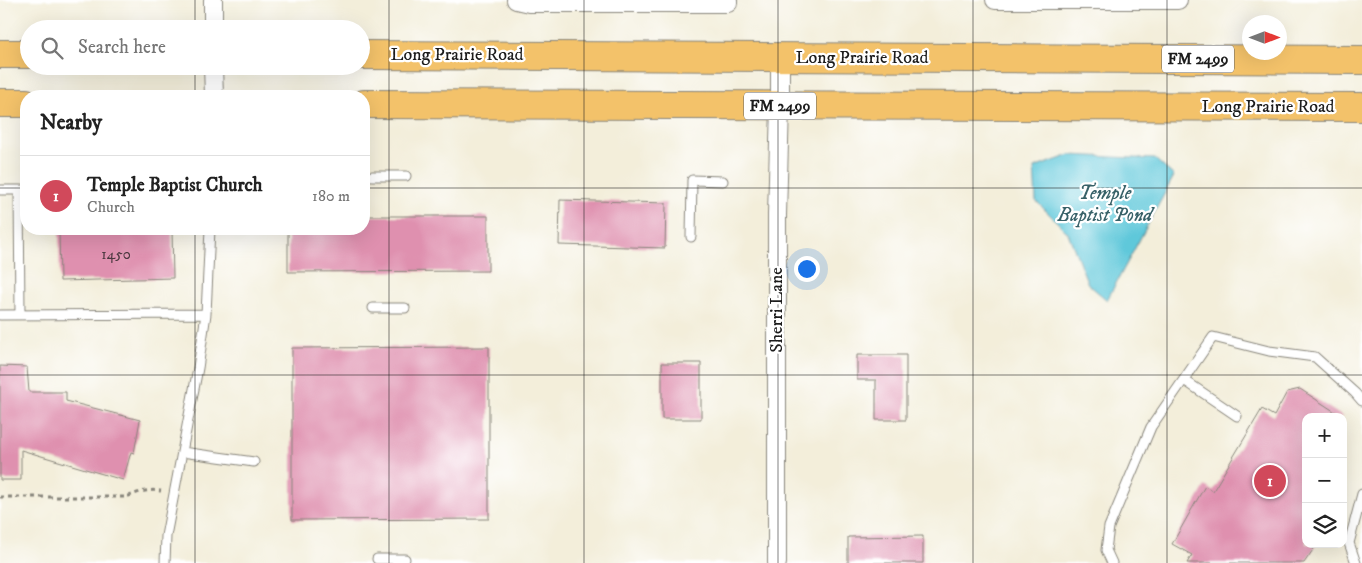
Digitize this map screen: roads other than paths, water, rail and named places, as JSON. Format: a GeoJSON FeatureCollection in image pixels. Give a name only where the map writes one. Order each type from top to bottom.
{"type":"FeatureCollection","features":[{"type":"Feature","properties":{"kind":"main road"},"geometry":{"type":"LineString","coordinates":[[0,54],[20,54]]}},
{"type":"Feature","properties":{"kind":"main road","name":"Long Prairie Road"},"geometry":{"type":"LineString","coordinates":[[370,55],[1362,60]]}},
{"type":"Feature","properties":{"kind":"main road"},"geometry":{"type":"LineString","coordinates":[[0,103],[20,103]]}},
{"type":"Feature","properties":{"kind":"main road","name":"Long Prairie Road"},"geometry":{"type":"LineString","coordinates":[[370,104],[1362,108]]}},
{"type":"Feature","properties":{"kind":"street"},"geometry":{"type":"LineString","coordinates":[[213,0],[213,20]]}},
{"type":"Feature","properties":{"kind":"street"},"geometry":{"type":"LineString","coordinates":[[516,0],[529,3],[728,3],[728,0]]}},
{"type":"Feature","properties":{"kind":"street"},"geometry":{"type":"LineString","coordinates":[[995,0],[1178,0]]}},
{"type":"Feature","properties":{"kind":"street","name":"Sherri Lane"},"geometry":{"type":"LineString","coordinates":[[776,563],[776,215],[780,57]]}},
{"type":"Feature","properties":{"kind":"street"},"geometry":{"type":"LineString","coordinates":[[213,75],[214,90]]}},
{"type":"Feature","properties":{"kind":"lane"},"geometry":{"type":"LineString","coordinates":[[372,176],[406,176]]}},
{"type":"Feature","properties":{"kind":"lane"},"geometry":{"type":"LineString","coordinates":[[691,236],[692,180],[724,181]]}},
{"type":"Feature","properties":{"kind":"lane"},"geometry":{"type":"LineString","coordinates":[[0,190],[20,190]]}},
{"type":"Feature","properties":{"kind":"lane"},"geometry":{"type":"LineString","coordinates":[[20,315],[22,235]]}},
{"type":"Feature","properties":{"kind":"lane"},"geometry":{"type":"LineString","coordinates":[[165,563],[166,536],[198,368],[206,314],[210,235]]}},
{"type":"Feature","properties":{"kind":"lane"},"geometry":{"type":"LineString","coordinates":[[373,308],[405,308]]}},
{"type":"Feature","properties":{"kind":"lane"},"geometry":{"type":"LineString","coordinates":[[0,315],[206,314]]}},
{"type":"Feature","properties":{"kind":"lane"},"geometry":{"type":"LineString","coordinates":[[1112,563],[1106,550],[1109,527],[1151,428],[1213,337],[1269,351],[1315,357],[1362,401]]}},
{"type":"Feature","properties":{"kind":"lane"},"geometry":{"type":"LineString","coordinates":[[1184,380],[1237,416]]}},
{"type":"Feature","properties":{"kind":"lane"},"geometry":{"type":"LineString","coordinates":[[182,452],[254,462]]}},
{"type":"Feature","properties":{"kind":"lane"},"geometry":{"type":"LineString","coordinates":[[1356,563],[1349,542],[1362,494]]}},
{"type":"Feature","properties":{"kind":"lane"},"geometry":{"type":"LineString","coordinates":[[377,559],[404,559]]}},
{"type":"Feature","properties":{"kind":"water","name":"Temple Baptist Pond"},"geometry":{"type":"Polygon","coordinates":[[[1070,155],[1155,159],[1174,176],[1107,300],[1088,284],[1068,233],[1036,201],[1034,168],[1070,155]]]}},
{"type":"Feature","properties":{"kind":"place","name":"Temple Baptist Church"},"geometry":{"type":"Point","coordinates":[1270,481]}}]}
